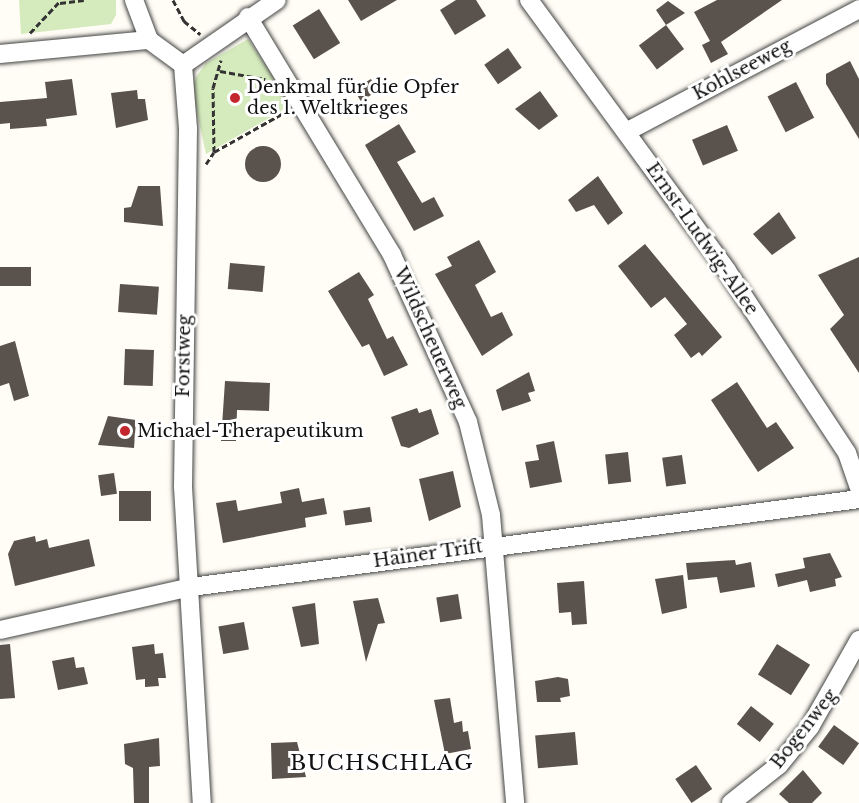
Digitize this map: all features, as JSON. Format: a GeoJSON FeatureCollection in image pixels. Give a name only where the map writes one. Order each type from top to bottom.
{"type":"FeatureCollection","features":[{"type":"Feature","properties":{"kind":"street"},"geometry":{"type":"LineString","coordinates":[[135,0],[149,40],[183,65],[248,17],[277,0]]}},
{"type":"Feature","properties":{"kind":"street","name":"Ernst-Ludwig-Allee"},"geometry":{"type":"LineString","coordinates":[[529,0],[727,271],[853,450],[859,487]]}},
{"type":"Feature","properties":{"kind":"street","name":"Kohlseeweg"},"geometry":{"type":"LineString","coordinates":[[626,132],[859,9]]}},
{"type":"Feature","properties":{"kind":"street","name":"Wildscheuerweg"},"geometry":{"type":"LineString","coordinates":[[248,17],[392,255],[449,371],[484,482],[494,544],[515,803]]}},
{"type":"Feature","properties":{"kind":"street"},"geometry":{"type":"LineString","coordinates":[[0,54],[149,40]]}},
{"type":"Feature","properties":{"kind":"street","name":"Forstweg"},"geometry":{"type":"LineString","coordinates":[[183,65],[188,191],[183,487],[191,587],[202,803]]}},
{"type":"Feature","properties":{"kind":"street","name":"Hainer Trift"},"geometry":{"type":"LineString","coordinates":[[0,630],[191,587],[494,544],[859,499]]}},
{"type":"Feature","properties":{"kind":"street","name":"Bogenweg"},"geometry":{"type":"LineString","coordinates":[[731,803],[779,765],[810,727],[859,640]]}},
{"type":"Feature","properties":{"kind":"path"},"geometry":{"type":"LineString","coordinates":[[24,52],[36,24],[60,2],[84,0]]}},
{"type":"Feature","properties":{"kind":"path"},"geometry":{"type":"LineString","coordinates":[[173,0],[184,21],[217,42],[220,71],[213,88],[214,152]]}},
{"type":"Feature","properties":{"kind":"path"},"geometry":{"type":"LineString","coordinates":[[220,71],[250,74],[274,85]]}},
{"type":"Feature","properties":{"kind":"path"},"geometry":{"type":"LineString","coordinates":[[188,191],[214,152],[302,103]]}},
{"type":"Feature","properties":{"kind":"green space"},"geometry":{"type":"Polygon","coordinates":[[[19,0],[116,0],[116,15],[111,24],[21,34],[19,0]]]}},
{"type":"Feature","properties":{"kind":"green space"},"geometry":{"type":"Polygon","coordinates":[[[248,39],[292,105],[206,154],[192,89],[196,77],[206,63],[248,39]]]}},
{"type":"Feature","properties":{"kind":"building"},"geometry":{"type":"Polygon","coordinates":[[[348,0],[397,0],[361,21],[348,0]]]}},
{"type":"Feature","properties":{"kind":"building"},"geometry":{"type":"Polygon","coordinates":[[[456,0],[476,0],[486,16],[455,35],[440,10],[456,0]]]}},
{"type":"Feature","properties":{"kind":"building"},"geometry":{"type":"Polygon","coordinates":[[[717,0],[782,0],[721,42],[728,54],[711,63],[702,45],[710,41],[694,12],[717,0]]]}},
{"type":"Feature","properties":{"kind":"building"},"geometry":{"type":"Polygon","coordinates":[[[668,1],[685,13],[666,25],[656,10],[668,1]]]}},
{"type":"Feature","properties":{"kind":"building"},"geometry":{"type":"Polygon","coordinates":[[[319,9],[340,43],[314,59],[293,25],[319,9]]]}},
{"type":"Feature","properties":{"kind":"building"},"geometry":{"type":"Polygon","coordinates":[[[666,25],[684,49],[657,69],[639,45],[666,25]]]}},
{"type":"Feature","properties":{"kind":"building"},"geometry":{"type":"Polygon","coordinates":[[[508,48],[522,68],[498,84],[484,65],[508,48]]]}},
{"type":"Feature","properties":{"kind":"building"},"geometry":{"type":"Polygon","coordinates":[[[850,61],[859,79],[859,139],[826,84],[826,74],[850,61]]]}},
{"type":"Feature","properties":{"kind":"building"},"geometry":{"type":"Polygon","coordinates":[[[72,79],[77,115],[46,119],[47,126],[10,129],[10,123],[0,124],[0,102],[47,98],[45,82],[72,79]]]}},
{"type":"Feature","properties":{"kind":"building"},"geometry":{"type":"Polygon","coordinates":[[[371,79],[378,91],[361,101],[354,89],[371,79]]]}},
{"type":"Feature","properties":{"kind":"building"},"geometry":{"type":"Polygon","coordinates":[[[796,82],[814,118],[786,132],[767,97],[796,82]]]}},
{"type":"Feature","properties":{"kind":"building"},"geometry":{"type":"Polygon","coordinates":[[[137,90],[138,99],[145,99],[148,120],[116,128],[111,93],[137,90]]]}},
{"type":"Feature","properties":{"kind":"building"},"geometry":{"type":"Polygon","coordinates":[[[540,91],[558,116],[539,130],[515,109],[540,91]]]}},
{"type":"Feature","properties":{"kind":"building"},"geometry":{"type":"Polygon","coordinates":[[[399,124],[416,152],[397,162],[422,203],[434,197],[444,216],[414,231],[365,145],[399,124]]]}},
{"type":"Feature","properties":{"kind":"building"},"geometry":{"type":"Polygon","coordinates":[[[727,125],[738,151],[703,166],[692,140],[727,125]]]}},
{"type":"Feature","properties":{"kind":"building"},"geometry":{"type":"Polygon","coordinates":[[[263,146],[276,151],[281,164],[276,177],[263,182],[250,177],[245,164],[250,151],[263,146]]]}},
{"type":"Feature","properties":{"kind":"building"},"geometry":{"type":"Polygon","coordinates":[[[598,176],[623,213],[608,225],[594,205],[576,212],[568,200],[598,176]]]}},
{"type":"Feature","properties":{"kind":"building"},"geometry":{"type":"Polygon","coordinates":[[[138,186],[160,186],[163,226],[124,222],[124,208],[131,207],[138,186]]]}},
{"type":"Feature","properties":{"kind":"building"},"geometry":{"type":"Polygon","coordinates":[[[779,212],[796,238],[772,255],[753,234],[779,212]]]}},
{"type":"Feature","properties":{"kind":"building"},"geometry":{"type":"Polygon","coordinates":[[[479,240],[496,272],[475,285],[491,317],[502,312],[513,335],[482,356],[435,274],[452,266],[447,257],[479,240]]]}},
{"type":"Feature","properties":{"kind":"building"},"geometry":{"type":"Polygon","coordinates":[[[645,244],[722,337],[702,356],[699,352],[691,358],[674,335],[687,324],[665,297],[651,308],[618,266],[645,244]]]}},
{"type":"Feature","properties":{"kind":"building"},"geometry":{"type":"Polygon","coordinates":[[[859,257],[859,373],[830,329],[844,315],[818,275],[859,257]]]}},
{"type":"Feature","properties":{"kind":"building"},"geometry":{"type":"Polygon","coordinates":[[[230,263],[265,266],[263,292],[228,289],[230,263]]]}},
{"type":"Feature","properties":{"kind":"building"},"geometry":{"type":"Polygon","coordinates":[[[0,267],[31,267],[31,286],[0,286],[0,267]]]}},
{"type":"Feature","properties":{"kind":"building"},"geometry":{"type":"Polygon","coordinates":[[[359,272],[374,295],[368,299],[387,339],[393,336],[408,365],[384,376],[369,344],[362,347],[328,291],[359,272]]]}},
{"type":"Feature","properties":{"kind":"building"},"geometry":{"type":"Polygon","coordinates":[[[120,284],[159,287],[157,315],[118,312],[120,284]]]}},
{"type":"Feature","properties":{"kind":"building"},"geometry":{"type":"Polygon","coordinates":[[[15,341],[29,396],[14,401],[9,383],[0,386],[0,346],[15,341]]]}},
{"type":"Feature","properties":{"kind":"building"},"geometry":{"type":"Polygon","coordinates":[[[125,349],[154,350],[153,386],[124,385],[125,349]]]}},
{"type":"Feature","properties":{"kind":"building"},"geometry":{"type":"Polygon","coordinates":[[[529,372],[535,391],[528,393],[531,401],[502,411],[496,390],[529,372]]]}},
{"type":"Feature","properties":{"kind":"building"},"geometry":{"type":"Polygon","coordinates":[[[225,381],[270,383],[269,411],[237,410],[236,441],[221,441],[225,381]]]}},
{"type":"Feature","properties":{"kind":"building"},"geometry":{"type":"Polygon","coordinates":[[[737,382],[767,428],[776,422],[794,448],[758,472],[711,400],[737,382]]]}},
{"type":"Feature","properties":{"kind":"building"},"geometry":{"type":"Polygon","coordinates":[[[417,408],[419,413],[431,409],[439,434],[409,448],[401,446],[391,417],[417,408]]]}},
{"type":"Feature","properties":{"kind":"building"},"geometry":{"type":"Polygon","coordinates":[[[108,416],[136,420],[134,448],[98,445],[108,416]]]}},
{"type":"Feature","properties":{"kind":"building"},"geometry":{"type":"Polygon","coordinates":[[[554,441],[562,482],[530,488],[525,462],[539,460],[536,445],[554,441]]]}},
{"type":"Feature","properties":{"kind":"building"},"geometry":{"type":"Polygon","coordinates":[[[628,452],[631,482],[608,484],[605,454],[628,452]]]}},
{"type":"Feature","properties":{"kind":"building"},"geometry":{"type":"Polygon","coordinates":[[[682,455],[686,484],[666,487],[662,458],[682,455]]]}},
{"type":"Feature","properties":{"kind":"building"},"geometry":{"type":"Polygon","coordinates":[[[453,471],[461,507],[429,521],[419,479],[453,471]]]}},
{"type":"Feature","properties":{"kind":"building"},"geometry":{"type":"Polygon","coordinates":[[[114,473],[117,494],[101,496],[98,475],[114,473]]]}},
{"type":"Feature","properties":{"kind":"building"},"geometry":{"type":"Polygon","coordinates":[[[299,488],[302,502],[324,498],[327,514],[305,518],[306,527],[223,543],[216,503],[236,500],[238,511],[282,503],[280,492],[299,488]]]}},
{"type":"Feature","properties":{"kind":"building"},"geometry":{"type":"Polygon","coordinates":[[[119,491],[151,491],[151,521],[119,521],[119,491]]]}},
{"type":"Feature","properties":{"kind":"building"},"geometry":{"type":"Polygon","coordinates":[[[370,507],[372,522],[345,526],[343,511],[370,507]]]}},
{"type":"Feature","properties":{"kind":"building"},"geometry":{"type":"Polygon","coordinates":[[[35,536],[36,542],[47,539],[49,548],[89,539],[95,566],[15,586],[8,554],[14,541],[35,536]]]}},
{"type":"Feature","properties":{"kind":"building"},"geometry":{"type":"Polygon","coordinates":[[[830,553],[842,577],[835,579],[836,586],[810,592],[807,580],[778,587],[775,574],[805,568],[803,558],[830,553]]]}},
{"type":"Feature","properties":{"kind":"building"},"geometry":{"type":"Polygon","coordinates":[[[735,560],[736,565],[751,562],[755,587],[720,593],[717,577],[688,580],[686,563],[735,560]]]}},
{"type":"Feature","properties":{"kind":"building"},"geometry":{"type":"Polygon","coordinates":[[[683,575],[687,608],[662,614],[655,579],[683,575]]]}},
{"type":"Feature","properties":{"kind":"building"},"geometry":{"type":"Polygon","coordinates":[[[584,581],[587,624],[572,625],[571,612],[559,613],[557,583],[584,581]]]}},
{"type":"Feature","properties":{"kind":"building"},"geometry":{"type":"Polygon","coordinates":[[[458,594],[462,619],[440,622],[436,597],[458,594]]]}},
{"type":"Feature","properties":{"kind":"building"},"geometry":{"type":"Polygon","coordinates":[[[378,598],[385,623],[378,624],[366,662],[353,601],[378,598]]]}},
{"type":"Feature","properties":{"kind":"building"},"geometry":{"type":"Polygon","coordinates":[[[315,603],[319,644],[301,647],[292,607],[315,603]]]}},
{"type":"Feature","properties":{"kind":"building"},"geometry":{"type":"Polygon","coordinates":[[[244,622],[249,650],[223,654],[218,627],[244,622]]]}},
{"type":"Feature","properties":{"kind":"building"},"geometry":{"type":"Polygon","coordinates":[[[10,644],[15,698],[0,699],[0,645],[10,644]]]}},
{"type":"Feature","properties":{"kind":"building"},"geometry":{"type":"Polygon","coordinates":[[[154,644],[155,654],[163,653],[166,678],[158,678],[159,686],[145,687],[145,679],[136,680],[132,647],[154,644]]]}},
{"type":"Feature","properties":{"kind":"building"},"geometry":{"type":"Polygon","coordinates":[[[777,644],[810,665],[791,695],[758,675],[777,644]]]}},
{"type":"Feature","properties":{"kind":"building"},"geometry":{"type":"Polygon","coordinates":[[[74,657],[76,668],[84,667],[88,684],[58,690],[52,661],[74,657]]]}},
{"type":"Feature","properties":{"kind":"building"},"geometry":{"type":"Polygon","coordinates":[[[558,677],[568,679],[570,696],[560,698],[561,702],[537,702],[535,681],[558,677]]]}},
{"type":"Feature","properties":{"kind":"building"},"geometry":{"type":"Polygon","coordinates":[[[450,698],[454,723],[462,721],[463,732],[468,731],[471,749],[445,754],[434,700],[450,698]]]}},
{"type":"Feature","properties":{"kind":"building"},"geometry":{"type":"Polygon","coordinates":[[[751,706],[774,724],[760,742],[737,724],[751,706]]]}},
{"type":"Feature","properties":{"kind":"building"},"geometry":{"type":"Polygon","coordinates":[[[834,725],[859,743],[843,765],[818,747],[834,725]]]}},
{"type":"Feature","properties":{"kind":"building"},"geometry":{"type":"Polygon","coordinates":[[[575,732],[578,765],[538,768],[535,735],[575,732]]]}},
{"type":"Feature","properties":{"kind":"building"},"geometry":{"type":"Polygon","coordinates":[[[159,738],[160,766],[149,767],[149,803],[134,803],[133,768],[125,764],[124,744],[159,738]]]}},
{"type":"Feature","properties":{"kind":"building"},"geometry":{"type":"Polygon","coordinates":[[[297,742],[306,777],[272,779],[271,743],[297,742]]]}},
{"type":"Feature","properties":{"kind":"building"},"geometry":{"type":"Polygon","coordinates":[[[696,765],[712,789],[691,803],[675,779],[696,765]]]}},
{"type":"Feature","properties":{"kind":"building"},"geometry":{"type":"Polygon","coordinates":[[[803,770],[822,793],[812,803],[789,803],[779,794],[803,770]]]}},
{"type":"Feature","properties":{"kind":"place","name":"Denkmal für die Opfer des 1. Weltkrieges"},"geometry":{"type":"Point","coordinates":[235,98]}},
{"type":"Feature","properties":{"kind":"place","name":"Michael-Therapeutikum"},"geometry":{"type":"Point","coordinates":[125,431]}},
{"type":"Feature","properties":{"kind":"district","name":"BUCHSCHLAG"},"geometry":{"type":"Point","coordinates":[382,763]}}]}
